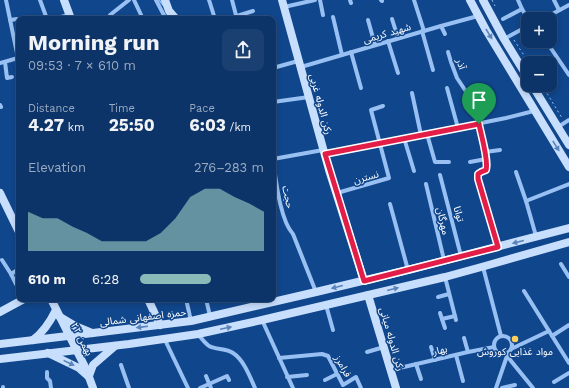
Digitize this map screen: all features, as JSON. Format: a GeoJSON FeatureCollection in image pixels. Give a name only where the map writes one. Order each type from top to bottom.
{"type":"FeatureCollection","features":[{"type":"Feature","properties":{"kind":"main road"},"geometry":{"type":"LineString","coordinates":[[64,0],[70,16]]}},
{"type":"Feature","properties":{"kind":"main road"},"geometry":{"type":"LineString","coordinates":[[165,0],[169,11],[173,16]]}},
{"type":"Feature","properties":{"kind":"main road"},"geometry":{"type":"LineString","coordinates":[[470,0],[534,111],[569,167]]}},
{"type":"Feature","properties":{"kind":"main road"},"geometry":{"type":"LineString","coordinates":[[483,0],[521,67]]}},
{"type":"Feature","properties":{"kind":"main road","name":"رکن الدوله غربی"},"geometry":{"type":"LineString","coordinates":[[283,4],[336,194],[364,281]]}},
{"type":"Feature","properties":{"kind":"main road"},"geometry":{"type":"LineString","coordinates":[[536,92],[569,145]]}},
{"type":"Feature","properties":{"kind":"main road"},"geometry":{"type":"LineString","coordinates":[[0,193],[2,204],[16,227]]}},
{"type":"Feature","properties":{"kind":"main road","name":"حمزه اصفهانی شمالی"},"geometry":{"type":"LineString","coordinates":[[276,301],[364,281],[569,228]]}},
{"type":"Feature","properties":{"kind":"main road"},"geometry":{"type":"LineString","coordinates":[[555,232],[561,238],[559,245]]}},
{"type":"Feature","properties":{"kind":"main road"},"geometry":{"type":"LineString","coordinates":[[0,359],[126,345],[198,334],[282,316],[445,277],[569,242]]}},
{"type":"Feature","properties":{"kind":"main road","name":"رکن الدوله میانی"},"geometry":{"type":"LineString","coordinates":[[368,295],[396,388]]}},
{"type":"Feature","properties":{"kind":"main road"},"geometry":{"type":"LineString","coordinates":[[301,296],[298,300],[298,305],[304,310]]}},
{"type":"Feature","properties":{"kind":"main road"},"geometry":{"type":"LineString","coordinates":[[282,316],[288,311],[286,302],[283,300]]}},
{"type":"Feature","properties":{"kind":"main road"},"geometry":{"type":"LineString","coordinates":[[0,312],[18,302]]}},
{"type":"Feature","properties":{"kind":"main road","name":"۲۲ بهمن"},"geometry":{"type":"LineString","coordinates":[[52,302],[86,369],[93,388]]}},
{"type":"Feature","properties":{"kind":"main road"},"geometry":{"type":"LineString","coordinates":[[149,302],[160,325]]}},
{"type":"Feature","properties":{"kind":"main road","name":"حمزه اصفهانی شمالی"},"geometry":{"type":"LineString","coordinates":[[0,344],[191,321],[261,302]]}},
{"type":"Feature","properties":{"kind":"main road"},"geometry":{"type":"LineString","coordinates":[[33,340],[39,336],[58,314],[75,326],[93,333]]}},
{"type":"Feature","properties":{"kind":"main road"},"geometry":{"type":"LineString","coordinates":[[123,330],[126,345]]}},
{"type":"Feature","properties":{"kind":"main road"},"geometry":{"type":"LineString","coordinates":[[16,342],[18,356]]}},
{"type":"Feature","properties":{"kind":"main road"},"geometry":{"type":"LineString","coordinates":[[47,353],[79,368],[89,376],[93,365],[115,346]]}},
{"type":"Feature","properties":{"kind":"street"},"geometry":{"type":"LineString","coordinates":[[6,0],[16,48]]}},
{"type":"Feature","properties":{"kind":"street"},"geometry":{"type":"LineString","coordinates":[[40,0],[46,16]]}},
{"type":"Feature","properties":{"kind":"street"},"geometry":{"type":"LineString","coordinates":[[110,16],[129,0]]}},
{"type":"Feature","properties":{"kind":"street"},"geometry":{"type":"LineString","coordinates":[[134,0],[142,16]]}},
{"type":"Feature","properties":{"kind":"street"},"geometry":{"type":"LineString","coordinates":[[156,0],[164,16]]}},
{"type":"Feature","properties":{"kind":"street"},"geometry":{"type":"LineString","coordinates":[[168,0],[169,11]]}},
{"type":"Feature","properties":{"kind":"street"},"geometry":{"type":"LineString","coordinates":[[210,0],[214,16]]}},
{"type":"Feature","properties":{"kind":"street"},"geometry":{"type":"LineString","coordinates":[[232,0],[236,16]]}},
{"type":"Feature","properties":{"kind":"street"},"geometry":{"type":"LineString","coordinates":[[283,4],[315,0]]}},
{"type":"Feature","properties":{"kind":"street"},"geometry":{"type":"LineString","coordinates":[[320,0],[323,15]]}},
{"type":"Feature","properties":{"kind":"street"},"geometry":{"type":"LineString","coordinates":[[414,0],[433,70]]}},
{"type":"Feature","properties":{"kind":"street"},"geometry":{"type":"LineString","coordinates":[[518,0],[524,12]]}},
{"type":"Feature","properties":{"kind":"street"},"geometry":{"type":"LineString","coordinates":[[554,0],[559,10]]}},
{"type":"Feature","properties":{"kind":"street"},"geometry":{"type":"LineString","coordinates":[[555,12],[569,5]]}},
{"type":"Feature","properties":{"kind":"street"},"geometry":{"type":"LineString","coordinates":[[504,19],[522,9]]}},
{"type":"Feature","properties":{"kind":"street"},"geometry":{"type":"LineString","coordinates":[[242,16],[253,11]]}},
{"type":"Feature","properties":{"kind":"street","name":"شهید کریمی"},"geometry":{"type":"LineString","coordinates":[[276,68],[342,55],[478,16]]}},
{"type":"Feature","properties":{"kind":"street"},"geometry":{"type":"LineString","coordinates":[[333,17],[342,55]]}},
{"type":"Feature","properties":{"kind":"street"},"geometry":{"type":"LineString","coordinates":[[10,20],[16,19]]}},
{"type":"Feature","properties":{"kind":"street"},"geometry":{"type":"LineString","coordinates":[[392,19],[398,38]]}},
{"type":"Feature","properties":{"kind":"street"},"geometry":{"type":"LineString","coordinates":[[368,20],[375,45]]}},
{"type":"Feature","properties":{"kind":"street"},"geometry":{"type":"LineString","coordinates":[[441,26],[444,34]]}},
{"type":"Feature","properties":{"kind":"street"},"geometry":{"type":"LineString","coordinates":[[504,39],[521,30]]}},
{"type":"Feature","properties":{"kind":"street"},"geometry":{"type":"LineString","coordinates":[[388,41],[398,73]]}},
{"type":"Feature","properties":{"kind":"street"},"geometry":{"type":"LineString","coordinates":[[551,48],[569,75]]}},
{"type":"Feature","properties":{"kind":"street"},"geometry":{"type":"LineString","coordinates":[[351,52],[361,88]]}},
{"type":"Feature","properties":{"kind":"street","name":"آذر"},"geometry":{"type":"LineString","coordinates":[[448,52],[457,78],[473,102],[477,112],[486,159]]}},
{"type":"Feature","properties":{"kind":"street"},"geometry":{"type":"LineString","coordinates":[[12,77],[7,78],[2,63],[16,59]]}},
{"type":"Feature","properties":{"kind":"street"},"geometry":{"type":"LineString","coordinates":[[447,88],[458,128]]}},
{"type":"Feature","properties":{"kind":"street"},"geometry":{"type":"LineString","coordinates":[[412,92],[421,135]]}},
{"type":"Feature","properties":{"kind":"street"},"geometry":{"type":"LineString","coordinates":[[276,102],[309,97]]}},
{"type":"Feature","properties":{"kind":"street"},"geometry":{"type":"LineString","coordinates":[[379,144],[371,110],[383,106]]}},
{"type":"Feature","properties":{"kind":"street"},"geometry":{"type":"LineString","coordinates":[[276,160],[379,144],[479,124],[534,111]]}},
{"type":"Feature","properties":{"kind":"street"},"geometry":{"type":"LineString","coordinates":[[558,127],[567,121]]}},
{"type":"Feature","properties":{"kind":"street"},"geometry":{"type":"LineString","coordinates":[[427,134],[435,162],[449,162]]}},
{"type":"Feature","properties":{"kind":"street"},"geometry":{"type":"LineString","coordinates":[[404,138],[414,171]]}},
{"type":"Feature","properties":{"kind":"street","name":"نسترن"},"geometry":{"type":"LineString","coordinates":[[336,194],[388,178],[379,144]]}},
{"type":"Feature","properties":{"kind":"street"},"geometry":{"type":"LineString","coordinates":[[485,152],[500,150]]}},
{"type":"Feature","properties":{"kind":"street"},"geometry":{"type":"LineString","coordinates":[[470,162],[486,159],[486,170],[478,174],[498,247]]}},
{"type":"Feature","properties":{"kind":"street"},"geometry":{"type":"LineString","coordinates":[[516,172],[536,237]]}},
{"type":"Feature","properties":{"kind":"street","name":"توانا"},"geometry":{"type":"LineString","coordinates":[[440,175],[461,256]]}},
{"type":"Feature","properties":{"kind":"street","name":"حجت"},"geometry":{"type":"LineString","coordinates":[[276,176],[284,218],[289,230],[293,234],[316,292]]}},
{"type":"Feature","properties":{"kind":"street","name":"مهرگان"},"geometry":{"type":"LineString","coordinates":[[426,184],[444,261]]}},
{"type":"Feature","properties":{"kind":"street"},"geometry":{"type":"LineString","coordinates":[[526,201],[569,184]]}},
{"type":"Feature","properties":{"kind":"street"},"geometry":{"type":"LineString","coordinates":[[390,204],[408,270]]}},
{"type":"Feature","properties":{"kind":"street"},"geometry":{"type":"LineString","coordinates":[[2,260],[16,284]]}},
{"type":"Feature","properties":{"kind":"street"},"geometry":{"type":"LineString","coordinates":[[560,264],[569,277]]}},
{"type":"Feature","properties":{"kind":"street"},"geometry":{"type":"LineString","coordinates":[[483,266],[501,336]]}},
{"type":"Feature","properties":{"kind":"street"},"geometry":{"type":"LineString","coordinates":[[11,274],[16,271]]}},
{"type":"Feature","properties":{"kind":"street"},"geometry":{"type":"LineString","coordinates":[[442,319],[456,318],[445,277]]}},
{"type":"Feature","properties":{"kind":"street"},"geometry":{"type":"LineString","coordinates":[[524,291],[569,363]]}},
{"type":"Feature","properties":{"kind":"street"},"geometry":{"type":"LineString","coordinates":[[438,297],[449,294]]}},
{"type":"Feature","properties":{"kind":"street"},"geometry":{"type":"LineString","coordinates":[[187,302],[191,321]]}},
{"type":"Feature","properties":{"kind":"street"},"geometry":{"type":"LineString","coordinates":[[207,302],[210,316]]}},
{"type":"Feature","properties":{"kind":"street"},"geometry":{"type":"LineString","coordinates":[[326,305],[333,330]]}},
{"type":"Feature","properties":{"kind":"street"},"geometry":{"type":"LineString","coordinates":[[440,312],[445,328]]}},
{"type":"Feature","properties":{"kind":"street"},"geometry":{"type":"LineString","coordinates":[[262,320],[292,388]]}},
{"type":"Feature","properties":{"kind":"street"},"geometry":{"type":"LineString","coordinates":[[552,336],[569,325]]}},
{"type":"Feature","properties":{"kind":"street"},"geometry":{"type":"LineString","coordinates":[[511,349],[549,331]]}},
{"type":"Feature","properties":{"kind":"street"},"geometry":{"type":"LineString","coordinates":[[198,334],[209,346],[233,352],[244,366],[255,388]]}},
{"type":"Feature","properties":{"kind":"street"},"geometry":{"type":"LineString","coordinates":[[496,388],[507,355],[511,349],[511,340],[506,336],[498,337],[494,341],[494,347],[497,352],[507,355],[533,388]]}},
{"type":"Feature","properties":{"kind":"street"},"geometry":{"type":"LineString","coordinates":[[464,338],[468,352]]}},
{"type":"Feature","properties":{"kind":"street"},"geometry":{"type":"LineString","coordinates":[[165,340],[188,388]]}},
{"type":"Feature","properties":{"kind":"street"},"geometry":{"type":"LineString","coordinates":[[367,352],[384,347]]}},
{"type":"Feature","properties":{"kind":"street"},"geometry":{"type":"LineString","coordinates":[[431,347],[435,360]]}},
{"type":"Feature","properties":{"kind":"street","name":"بهار"},"geometry":{"type":"LineString","coordinates":[[390,370],[494,347]]}},
{"type":"Feature","properties":{"kind":"street","name":"فرامرز"},"geometry":{"type":"LineString","coordinates":[[279,358],[322,354],[328,356],[343,385],[356,377],[361,388]]}},
{"type":"Feature","properties":{"kind":"street"},"geometry":{"type":"LineString","coordinates":[[456,355],[463,381]]}},
{"type":"Feature","properties":{"kind":"street"},"geometry":{"type":"LineString","coordinates":[[416,364],[421,379]]}},
{"type":"Feature","properties":{"kind":"street"},"geometry":{"type":"LineString","coordinates":[[121,365],[129,388]]}},
{"type":"Feature","properties":{"kind":"street"},"geometry":{"type":"LineString","coordinates":[[47,372],[47,378],[50,381],[51,388]]}},
{"type":"Feature","properties":{"kind":"street"},"geometry":{"type":"LineString","coordinates":[[554,382],[569,373]]}},
{"type":"Feature","properties":{"kind":"street"},"geometry":{"type":"LineString","coordinates":[[325,380],[338,374]]}},
{"type":"Feature","properties":{"kind":"street"},"geometry":{"type":"LineString","coordinates":[[288,377],[307,375]]}},
{"type":"Feature","properties":{"kind":"street"},"geometry":{"type":"LineString","coordinates":[[206,376],[210,386]]}},
{"type":"Feature","properties":{"kind":"street"},"geometry":{"type":"LineString","coordinates":[[200,388],[210,386],[227,376],[229,380]]}},
{"type":"Feature","properties":{"kind":"street"},"geometry":{"type":"LineString","coordinates":[[502,388],[515,385]]}},
{"type":"Feature","properties":{"kind":"path"},"geometry":{"type":"LineString","coordinates":[[547,92],[567,121]]}},
{"type":"Feature","properties":{"kind":"waterway"},"geometry":{"type":"LineString","coordinates":[[159,0],[163,5]]}},
{"type":"Feature","properties":{"kind":"place","name":"مواد غذایی کوروش"},"geometry":{"type":"Point","coordinates":[515,339]}},
{"type":"Feature","properties":{"kind":"route"},"geometry":{"type":"LineString","coordinates":[[479,124],[487,167],[486,170],[478,174],[478,179],[498,247],[364,281],[325,154],[479,124]]}}]}
